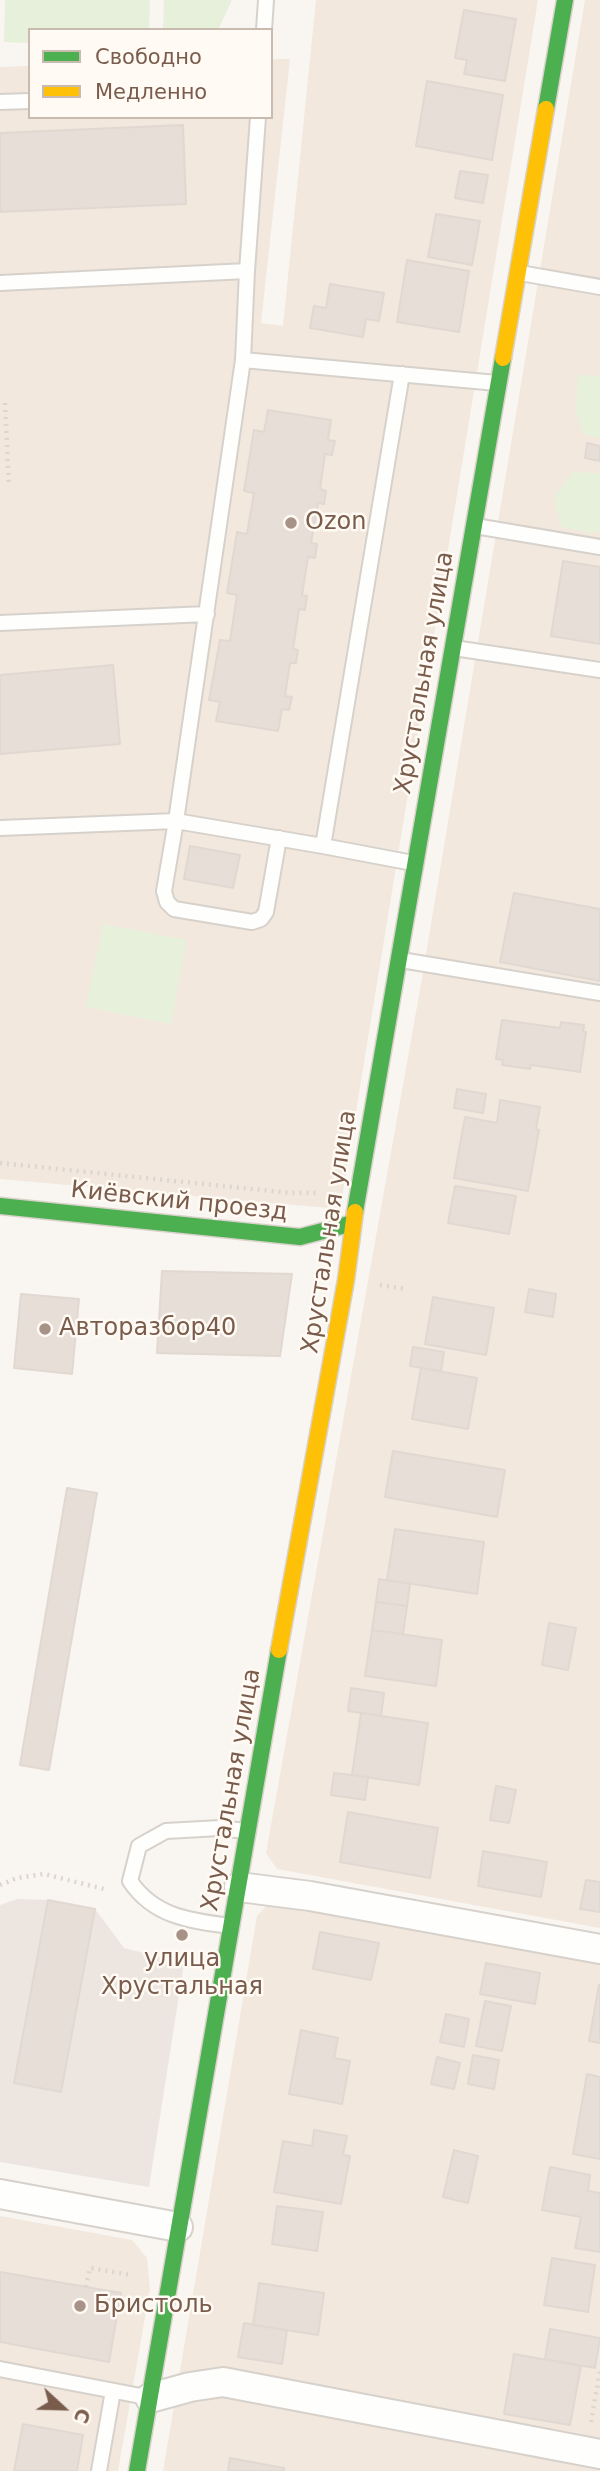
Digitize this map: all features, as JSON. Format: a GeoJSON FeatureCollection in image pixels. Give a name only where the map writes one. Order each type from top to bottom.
{"type":"FeatureCollection","features":[{"type":"Feature","properties":{"kind":"main road","name":"Хрустальная улица"},"geometry":{"type":"LineString","coordinates":[[137,2471],[233,1926],[247,1831],[346,1280],[353,1223],[565,0]]}},
{"type":"Feature","properties":{"kind":"main road","name":"Киёвский проезд"},"geometry":{"type":"LineString","coordinates":[[0,1206],[299,1237],[353,1223]]}},
{"type":"Feature","properties":{"kind":"street"},"geometry":{"type":"LineString","coordinates":[[239,1887],[310,1896],[600,1949]]}},
{"type":"Feature","properties":{"kind":"street"},"geometry":{"type":"LineString","coordinates":[[0,2194],[178,2227]]}},
{"type":"Feature","properties":{"kind":"street"},"geometry":{"type":"LineString","coordinates":[[150,2398],[190,2387],[223,2382],[600,2454]]}},
{"type":"Feature","properties":{"kind":"lane"},"geometry":{"type":"LineString","coordinates":[[264,28],[266,0]]}},
{"type":"Feature","properties":{"kind":"lane"},"geometry":{"type":"LineString","coordinates":[[0,102],[28,101]]}},
{"type":"Feature","properties":{"kind":"lane"},"geometry":{"type":"LineString","coordinates":[[258,119],[243,360],[164,891],[167,902],[174,909],[252,922],[261,919],[266,912],[279,838]]}},
{"type":"Feature","properties":{"kind":"lane"},"geometry":{"type":"LineString","coordinates":[[0,283],[247,271]]}},
{"type":"Feature","properties":{"kind":"lane"},"geometry":{"type":"LineString","coordinates":[[519,273],[600,287]]}},
{"type":"Feature","properties":{"kind":"lane"},"geometry":{"type":"LineString","coordinates":[[243,360],[499,383]]}},
{"type":"Feature","properties":{"kind":"lane"},"geometry":{"type":"LineString","coordinates":[[323,846],[402,374]]}},
{"type":"Feature","properties":{"kind":"lane"},"geometry":{"type":"LineString","coordinates":[[474,526],[600,547]]}},
{"type":"Feature","properties":{"kind":"lane"},"geometry":{"type":"LineString","coordinates":[[0,623],[206,614]]}},
{"type":"Feature","properties":{"kind":"lane"},"geometry":{"type":"LineString","coordinates":[[453,648],[600,670]]}},
{"type":"Feature","properties":{"kind":"lane"},"geometry":{"type":"LineString","coordinates":[[0,828],[176,821],[415,863]]}},
{"type":"Feature","properties":{"kind":"lane"},"geometry":{"type":"LineString","coordinates":[[399,959],[600,993]]}},
{"type":"Feature","properties":{"kind":"lane"},"geometry":{"type":"LineString","coordinates":[[233,1926],[179,1919],[140,1897],[130,1881],[139,1846],[166,1831],[220,1828],[247,1831]]}},
{"type":"Feature","properties":{"kind":"lane"},"geometry":{"type":"LineString","coordinates":[[0,2369],[150,2398]]}},
{"type":"Feature","properties":{"kind":"lane"},"geometry":{"type":"LineString","coordinates":[[99,2471],[113,2391]]}},
{"type":"Feature","properties":{"kind":"path"},"geometry":{"type":"LineString","coordinates":[[5,403],[9,486]]}},
{"type":"Feature","properties":{"kind":"path"},"geometry":{"type":"LineString","coordinates":[[0,1163],[277,1191],[328,1192]]}},
{"type":"Feature","properties":{"kind":"path"},"geometry":{"type":"LineString","coordinates":[[0,1885],[17,1878],[44,1874],[140,1897]]}},
{"type":"Feature","properties":{"kind":"path"},"geometry":{"type":"LineString","coordinates":[[86,2287],[90,2268],[132,2275]]}},
{"type":"Feature","properties":{"kind":"shaded area"},"geometry":{"type":"Polygon","coordinates":[[[316,0],[538,0],[340,1209],[0,1179],[0,67],[28,66],[28,119],[273,119],[273,59],[290,59],[261,323],[283,326],[316,0]]]}},
{"type":"Feature","properties":{"kind":"shaded area"},"geometry":{"type":"Polygon","coordinates":[[[585,0],[600,0],[600,1928],[277,1869],[266,1853],[421,984],[585,0]]]}},
{"type":"Feature","properties":{"kind":"shaded area"},"geometry":{"type":"Polygon","coordinates":[[[17,1899],[48,1900],[95,1909],[124,1948],[184,1963],[149,2187],[0,2162],[0,1905],[17,1899]]]}},
{"type":"Feature","properties":{"kind":"shaded area"},"geometry":{"type":"Polygon","coordinates":[[[269,1903],[600,1959],[600,2471],[163,2471],[257,1916],[269,1903]]]}},
{"type":"Feature","properties":{"kind":"shaded area"},"geometry":{"type":"Polygon","coordinates":[[[0,2216],[132,2240],[147,2258],[150,2289],[118,2471],[0,2471],[0,2216]]]}},
{"type":"Feature","properties":{"kind":"green space"},"geometry":{"type":"Polygon","coordinates":[[[5,0],[150,0],[149,28],[28,28],[28,43],[4,42],[5,0]]]}},
{"type":"Feature","properties":{"kind":"green space"},"geometry":{"type":"Polygon","coordinates":[[[164,0],[232,0],[219,28],[163,28],[164,0]]]}},
{"type":"Feature","properties":{"kind":"green space"},"geometry":{"type":"Polygon","coordinates":[[[578,375],[600,376],[600,438],[583,434],[576,411],[578,375]]]}},
{"type":"Feature","properties":{"kind":"green space"},"geometry":{"type":"Polygon","coordinates":[[[574,471],[600,474],[600,531],[590,533],[561,527],[554,497],[574,471]]]}},
{"type":"Feature","properties":{"kind":"green space"},"geometry":{"type":"Polygon","coordinates":[[[103,924],[187,940],[171,1024],[86,1007],[103,924]]]}},
{"type":"Feature","properties":{"kind":"building"},"geometry":{"type":"Polygon","coordinates":[[[464,10],[516,19],[505,81],[464,74],[467,60],[455,58],[464,10]]]}},
{"type":"Feature","properties":{"kind":"building"},"geometry":{"type":"Polygon","coordinates":[[[427,81],[503,95],[492,160],[416,146],[427,81]]]}},
{"type":"Feature","properties":{"kind":"building"},"geometry":{"type":"Polygon","coordinates":[[[183,125],[186,204],[0,212],[0,133],[183,125]]]}},
{"type":"Feature","properties":{"kind":"building"},"geometry":{"type":"Polygon","coordinates":[[[460,171],[488,175],[483,203],[455,198],[460,171]]]}},
{"type":"Feature","properties":{"kind":"building"},"geometry":{"type":"Polygon","coordinates":[[[436,214],[480,221],[472,265],[428,257],[436,214]]]}},
{"type":"Feature","properties":{"kind":"building"},"geometry":{"type":"Polygon","coordinates":[[[407,260],[469,271],[459,332],[397,322],[407,260]]]}},
{"type":"Feature","properties":{"kind":"building"},"geometry":{"type":"Polygon","coordinates":[[[330,284],[384,293],[379,321],[366,319],[363,337],[310,328],[314,306],[326,308],[330,284]]]}},
{"type":"Feature","properties":{"kind":"building"},"geometry":{"type":"Polygon","coordinates":[[[268,410],[331,420],[328,440],[335,441],[332,455],[325,454],[320,489],[326,491],[324,504],[318,503],[311,543],[317,544],[315,558],[308,557],[302,595],[307,596],[305,610],[299,609],[293,649],[298,650],[296,663],[290,663],[285,696],[292,697],[289,710],[282,709],[278,731],[216,721],[220,702],[209,700],[220,640],[230,641],[237,595],[227,593],[237,532],[247,534],[254,493],[244,491],[254,430],[264,432],[268,410]]]}},
{"type":"Feature","properties":{"kind":"building"},"geometry":{"type":"Polygon","coordinates":[[[587,443],[600,446],[600,461],[585,458],[587,443]]]}},
{"type":"Feature","properties":{"kind":"building"},"geometry":{"type":"Polygon","coordinates":[[[563,561],[600,567],[600,644],[551,636],[563,561]]]}},
{"type":"Feature","properties":{"kind":"building"},"geometry":{"type":"Polygon","coordinates":[[[113,665],[120,744],[0,754],[0,675],[113,665]]]}},
{"type":"Feature","properties":{"kind":"building"},"geometry":{"type":"Polygon","coordinates":[[[190,846],[240,855],[233,888],[184,879],[190,846]]]}},
{"type":"Feature","properties":{"kind":"building"},"geometry":{"type":"Polygon","coordinates":[[[514,893],[600,909],[600,981],[500,962],[514,893]]]}},
{"type":"Feature","properties":{"kind":"building"},"geometry":{"type":"Polygon","coordinates":[[[502,1020],[560,1028],[561,1022],[584,1025],[583,1032],[586,1032],[580,1072],[531,1065],[530,1069],[502,1065],[503,1060],[496,1059],[502,1020]]]}},
{"type":"Feature","properties":{"kind":"building"},"geometry":{"type":"Polygon","coordinates":[[[457,1089],[486,1094],[483,1113],[454,1108],[457,1089]]]}},
{"type":"Feature","properties":{"kind":"building"},"geometry":{"type":"Polygon","coordinates":[[[500,1100],[540,1107],[536,1129],[539,1130],[528,1191],[454,1178],[465,1117],[497,1123],[500,1100]]]}},
{"type":"Feature","properties":{"kind":"building"},"geometry":{"type":"Polygon","coordinates":[[[455,1186],[516,1196],[509,1234],[448,1223],[455,1186]]]}},
{"type":"Feature","properties":{"kind":"building"},"geometry":{"type":"Polygon","coordinates":[[[162,1271],[292,1274],[280,1356],[157,1353],[162,1271]]]}},
{"type":"Feature","properties":{"kind":"building"},"geometry":{"type":"Polygon","coordinates":[[[529,1289],[556,1294],[553,1317],[525,1312],[529,1289]]]}},
{"type":"Feature","properties":{"kind":"building"},"geometry":{"type":"Polygon","coordinates":[[[21,1294],[79,1299],[72,1374],[14,1368],[21,1294]]]}},
{"type":"Feature","properties":{"kind":"building"},"geometry":{"type":"Polygon","coordinates":[[[433,1297],[494,1308],[486,1355],[425,1344],[433,1297]]]}},
{"type":"Feature","properties":{"kind":"building"},"geometry":{"type":"Polygon","coordinates":[[[413,1347],[444,1352],[441,1371],[410,1366],[413,1347]]]}},
{"type":"Feature","properties":{"kind":"building"},"geometry":{"type":"Polygon","coordinates":[[[421,1368],[477,1378],[468,1429],[412,1419],[421,1368]]]}},
{"type":"Feature","properties":{"kind":"building"},"geometry":{"type":"Polygon","coordinates":[[[393,1451],[505,1470],[497,1517],[385,1497],[393,1451]]]}},
{"type":"Feature","properties":{"kind":"building"},"geometry":{"type":"Polygon","coordinates":[[[67,1488],[97,1493],[49,1770],[20,1765],[67,1488]]]}},
{"type":"Feature","properties":{"kind":"building"},"geometry":{"type":"Polygon","coordinates":[[[395,1529],[484,1542],[477,1594],[387,1580],[395,1529]]]}},
{"type":"Feature","properties":{"kind":"building"},"geometry":{"type":"Polygon","coordinates":[[[379,1579],[410,1584],[407,1606],[376,1602],[379,1579]]]}},
{"type":"Feature","properties":{"kind":"building"},"geometry":{"type":"Polygon","coordinates":[[[376,1602],[407,1606],[403,1634],[372,1630],[376,1602]]]}},
{"type":"Feature","properties":{"kind":"building"},"geometry":{"type":"Polygon","coordinates":[[[549,1623],[576,1628],[568,1670],[542,1665],[549,1623]]]}},
{"type":"Feature","properties":{"kind":"building"},"geometry":{"type":"Polygon","coordinates":[[[372,1630],[442,1640],[436,1686],[365,1676],[372,1630]]]}},
{"type":"Feature","properties":{"kind":"building"},"geometry":{"type":"Polygon","coordinates":[[[351,1688],[384,1693],[381,1716],[348,1711],[351,1688]]]}},
{"type":"Feature","properties":{"kind":"building"},"geometry":{"type":"Polygon","coordinates":[[[361,1713],[428,1723],[419,1785],[352,1775],[361,1713]]]}},
{"type":"Feature","properties":{"kind":"building"},"geometry":{"type":"Polygon","coordinates":[[[334,1773],[368,1777],[365,1800],[331,1795],[334,1773]]]}},
{"type":"Feature","properties":{"kind":"building"},"geometry":{"type":"Polygon","coordinates":[[[496,1786],[516,1790],[509,1823],[490,1820],[496,1786]]]}},
{"type":"Feature","properties":{"kind":"building"},"geometry":{"type":"Polygon","coordinates":[[[348,1812],[438,1828],[430,1878],[340,1862],[348,1812]]]}},
{"type":"Feature","properties":{"kind":"building"},"geometry":{"type":"Polygon","coordinates":[[[483,1851],[547,1862],[541,1897],[478,1886],[483,1851]]]}},
{"type":"Feature","properties":{"kind":"building"},"geometry":{"type":"Polygon","coordinates":[[[586,1880],[600,1882],[600,1912],[580,1909],[586,1880]]]}},
{"type":"Feature","properties":{"kind":"building"},"geometry":{"type":"Polygon","coordinates":[[[48,1900],[95,1909],[61,2092],[14,2083],[48,1900]]]}},
{"type":"Feature","properties":{"kind":"building"},"geometry":{"type":"Polygon","coordinates":[[[320,1932],[379,1943],[371,1980],[313,1969],[320,1932]]]}},
{"type":"Feature","properties":{"kind":"building"},"geometry":{"type":"Polygon","coordinates":[[[486,1963],[540,1973],[535,2004],[480,1994],[486,1963]]]}},
{"type":"Feature","properties":{"kind":"building"},"geometry":{"type":"Polygon","coordinates":[[[600,1985],[600,2043],[589,2041],[600,1985]]]}},
{"type":"Feature","properties":{"kind":"building"},"geometry":{"type":"Polygon","coordinates":[[[485,2001],[511,2006],[502,2051],[476,2046],[485,2001]]]}},
{"type":"Feature","properties":{"kind":"building"},"geometry":{"type":"Polygon","coordinates":[[[446,2014],[469,2019],[464,2047],[440,2042],[446,2014]]]}},
{"type":"Feature","properties":{"kind":"building"},"geometry":{"type":"Polygon","coordinates":[[[301,2030],[338,2038],[334,2058],[350,2061],[342,2104],[289,2094],[301,2030]]]}},
{"type":"Feature","properties":{"kind":"building"},"geometry":{"type":"Polygon","coordinates":[[[473,2055],[499,2060],[494,2089],[468,2084],[473,2055]]]}},
{"type":"Feature","properties":{"kind":"building"},"geometry":{"type":"Polygon","coordinates":[[[437,2057],[460,2063],[454,2089],[431,2084],[437,2057]]]}},
{"type":"Feature","properties":{"kind":"building"},"geometry":{"type":"Polygon","coordinates":[[[587,2074],[600,2077],[600,2159],[573,2154],[587,2074]]]}},
{"type":"Feature","properties":{"kind":"building"},"geometry":{"type":"Polygon","coordinates":[[[314,2130],[347,2136],[343,2155],[350,2156],[341,2204],[274,2192],[283,2141],[312,2146],[314,2130]]]}},
{"type":"Feature","properties":{"kind":"building"},"geometry":{"type":"Polygon","coordinates":[[[454,2150],[478,2156],[468,2203],[443,2197],[454,2150]]]}},
{"type":"Feature","properties":{"kind":"building"},"geometry":{"type":"Polygon","coordinates":[[[550,2167],[590,2175],[588,2191],[600,2193],[600,2252],[575,2248],[581,2217],[542,2210],[550,2167]]]}},
{"type":"Feature","properties":{"kind":"building"},"geometry":{"type":"Polygon","coordinates":[[[277,2206],[323,2212],[317,2251],[272,2244],[277,2206]]]}},
{"type":"Feature","properties":{"kind":"building"},"geometry":{"type":"Polygon","coordinates":[[[552,2258],[595,2265],[588,2312],[544,2305],[552,2258]]]}},
{"type":"Feature","properties":{"kind":"building"},"geometry":{"type":"Polygon","coordinates":[[[0,2272],[121,2293],[109,2362],[0,2342],[0,2272]]]}},
{"type":"Feature","properties":{"kind":"building"},"geometry":{"type":"Polygon","coordinates":[[[259,2283],[324,2293],[318,2335],[253,2325],[259,2283]]]}},
{"type":"Feature","properties":{"kind":"building"},"geometry":{"type":"Polygon","coordinates":[[[244,2323],[287,2330],[282,2364],[238,2357],[244,2323]]]}},
{"type":"Feature","properties":{"kind":"building"},"geometry":{"type":"Polygon","coordinates":[[[550,2329],[600,2338],[595,2368],[545,2359],[550,2329]]]}},
{"type":"Feature","properties":{"kind":"building"},"geometry":{"type":"Polygon","coordinates":[[[514,2354],[581,2366],[570,2425],[504,2414],[514,2354]]]}},
{"type":"Feature","properties":{"kind":"building"},"geometry":{"type":"Polygon","coordinates":[[[23,2424],[83,2435],[77,2471],[14,2471],[23,2424]]]}},
{"type":"Feature","properties":{"kind":"building"},"geometry":{"type":"Polygon","coordinates":[[[230,2458],[284,2468],[284,2471],[228,2471],[230,2458]]]}},
{"type":"Feature","properties":{"kind":"traffic: fast"},"geometry":{"type":"LineString","coordinates":[[546,109],[565,0]]}},
{"type":"Feature","properties":{"kind":"traffic: fast"},"geometry":{"type":"LineString","coordinates":[[355,1212],[503,358]]}},
{"type":"Feature","properties":{"kind":"traffic: fast"},"geometry":{"type":"LineString","coordinates":[[0,1206],[300,1237],[353,1223]]}},
{"type":"Feature","properties":{"kind":"traffic: fast"},"geometry":{"type":"LineString","coordinates":[[137,2471],[279,1650]]}},
{"type":"Feature","properties":{"kind":"traffic: slow"},"geometry":{"type":"LineString","coordinates":[[503,358],[546,109]]}},
{"type":"Feature","properties":{"kind":"traffic: slow"},"geometry":{"type":"LineString","coordinates":[[279,1650],[346,1280],[355,1212]]}},
{"type":"Feature","properties":{"kind":"place","name":"Ozon"},"geometry":{"type":"Point","coordinates":[291,523]}},
{"type":"Feature","properties":{"kind":"place","name":"Авторазбор40"},"geometry":{"type":"Point","coordinates":[45,1329]}},
{"type":"Feature","properties":{"kind":"place","name":"улица Хрустальная"},"geometry":{"type":"Point","coordinates":[182,1935]}},
{"type":"Feature","properties":{"kind":"place","name":"Бристоль"},"geometry":{"type":"Point","coordinates":[80,2306]}}]}
